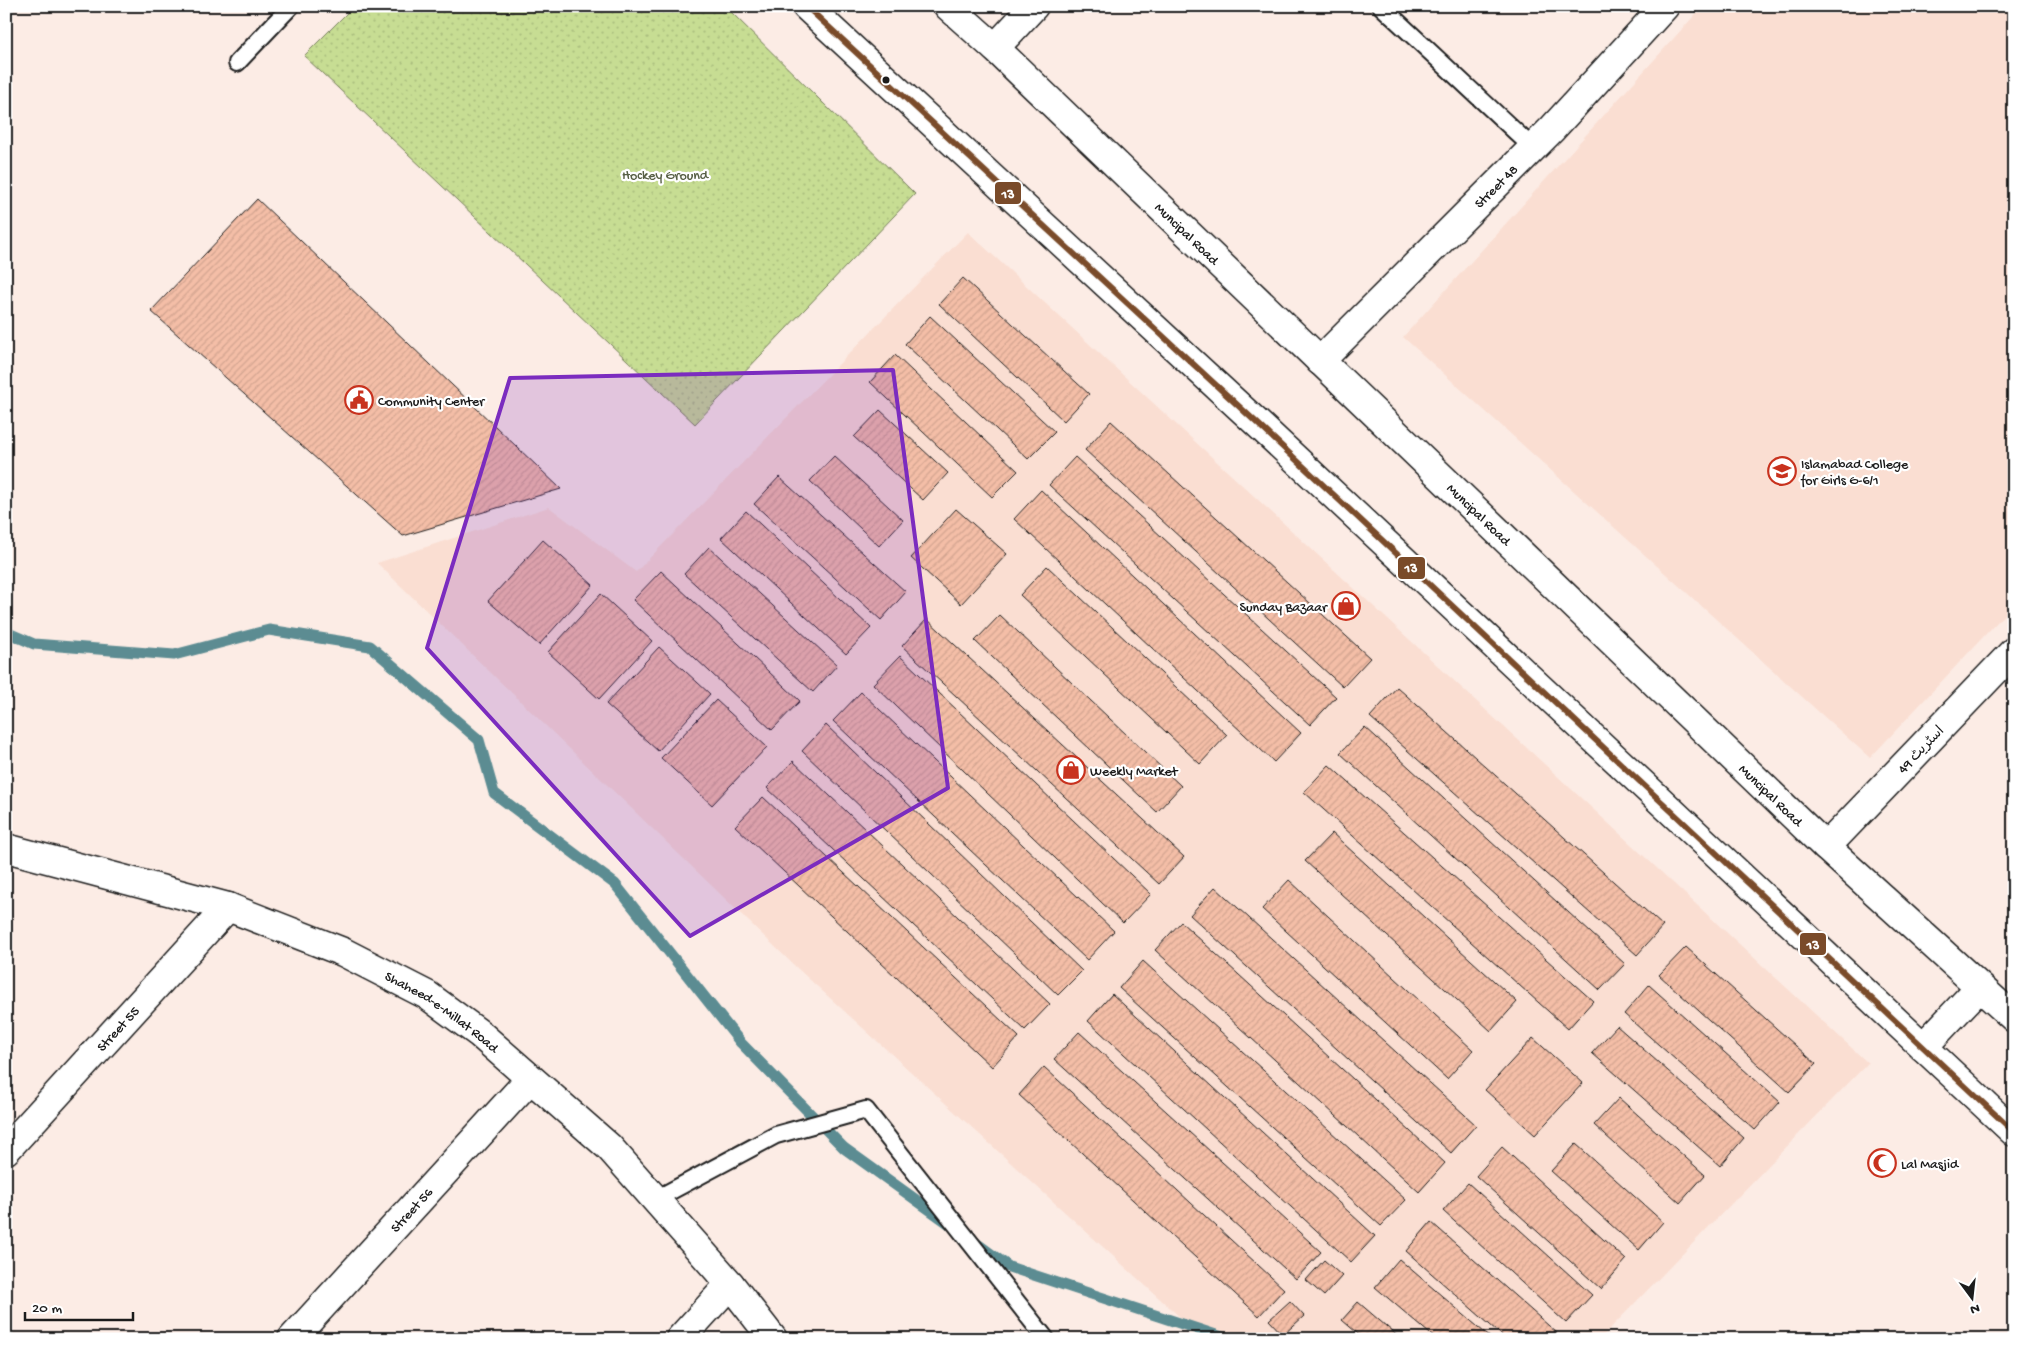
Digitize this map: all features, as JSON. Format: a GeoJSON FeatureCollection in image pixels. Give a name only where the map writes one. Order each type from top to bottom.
{"type":"FeatureCollection","features":[{"type":"Feature","properties":{"kind":"street"},"geometry":{"type":"LineString","coordinates":[[806,6],[1264,430],[2014,1132]]}},
{"type":"Feature","properties":{"kind":"street"},"geometry":{"type":"LineString","coordinates":[[995,48],[1034,6]]}},
{"type":"Feature","properties":{"kind":"street","name":"Street 48"},"geometry":{"type":"LineString","coordinates":[[1320,361],[1533,148],[1665,6]]}},
{"type":"Feature","properties":{"kind":"street","name":"Muncipal Road"},"geometry":{"type":"LineString","coordinates":[[961,11],[995,48],[1826,847],[2014,1018]]}},
{"type":"Feature","properties":{"kind":"street","name":"اسٹریٹ 49"},"geometry":{"type":"LineString","coordinates":[[1826,847],[2014,651]]}},
{"type":"Feature","properties":{"kind":"street","name":"Shaheed-e-Millat Road"},"geometry":{"type":"LineString","coordinates":[[6,848],[228,907],[343,952],[427,995],[480,1034],[609,1147],[730,1284],[773,1339]]}},
{"type":"Feature","properties":{"kind":"street","name":"Street 55"},"geometry":{"type":"LineString","coordinates":[[6,1150],[228,907]]}},
{"type":"Feature","properties":{"kind":"street"},"geometry":{"type":"LineString","coordinates":[[1923,1047],[1979,988]]}},
{"type":"Feature","properties":{"kind":"street","name":"Street 56"},"geometry":{"type":"LineString","coordinates":[[292,1339],[530,1079]]}},
{"type":"Feature","properties":{"kind":"street"},"geometry":{"type":"LineString","coordinates":[[680,1339],[730,1284]]}},
{"type":"Feature","properties":{"kind":"lane"},"geometry":{"type":"LineString","coordinates":[[237,63],[291,6]]}},
{"type":"Feature","properties":{"kind":"lane"},"geometry":{"type":"LineString","coordinates":[[1380,6],[1533,148]]}},
{"type":"Feature","properties":{"kind":"lane"},"geometry":{"type":"LineString","coordinates":[[656,1199],[776,1135],[866,1110],[1046,1339]]}},
{"type":"Feature","properties":{"kind":"highlighted area"},"geometry":{"type":"Polygon","coordinates":[[[893,370],[948,788],[690,936],[427,648],[510,378],[893,370]]]}},
{"type":"Feature","properties":{"kind":"shaded area","name":"Islamabad College for Girls G-6/1"},"geometry":{"type":"Polygon","coordinates":[[[1703,6],[2014,6],[2014,604],[1870,758],[1403,337],[1703,6]]]}},
{"type":"Feature","properties":{"kind":"shaded area","name":"Weekly Market"},"geometry":{"type":"Polygon","coordinates":[[[968,232],[1868,1063],[1600,1339],[1204,1339],[797,968],[377,563],[549,507],[636,572],[968,232]]]}},
{"type":"Feature","properties":{"kind":"green space","name":"Hockey Ground"},"geometry":{"type":"Polygon","coordinates":[[[354,6],[725,6],[915,194],[695,424],[304,56],[354,6]]]}},
{"type":"Feature","properties":{"kind":"building","name":"Community Center"},"geometry":{"type":"Polygon","coordinates":[[[257,199],[561,489],[403,536],[151,311],[257,199]]]}},
{"type":"Feature","properties":{"kind":"building"},"geometry":{"type":"Polygon","coordinates":[[[963,278],[1089,394],[1064,421],[939,304],[963,278]]]}},
{"type":"Feature","properties":{"kind":"building"},"geometry":{"type":"Polygon","coordinates":[[[930,316],[1055,432],[1028,459],[905,344],[930,316]]]}},
{"type":"Feature","properties":{"kind":"building"},"geometry":{"type":"Polygon","coordinates":[[[895,355],[1018,471],[992,497],[870,382],[895,355]]]}},
{"type":"Feature","properties":{"kind":"building"},"geometry":{"type":"Polygon","coordinates":[[[880,410],[948,473],[923,500],[854,437],[880,410]]]}},
{"type":"Feature","properties":{"kind":"building"},"geometry":{"type":"Polygon","coordinates":[[[1111,421],[1370,658],[1343,687],[1085,450],[1111,421]]]}},
{"type":"Feature","properties":{"kind":"building"},"geometry":{"type":"Polygon","coordinates":[[[834,456],[903,520],[879,546],[810,481],[834,456]]]}},
{"type":"Feature","properties":{"kind":"building"},"geometry":{"type":"Polygon","coordinates":[[[1075,457],[1336,697],[1310,725],[1049,485],[1075,457]]]}},
{"type":"Feature","properties":{"kind":"building"},"geometry":{"type":"Polygon","coordinates":[[[779,477],[906,592],[881,620],[754,504],[779,477]]]}},
{"type":"Feature","properties":{"kind":"building"},"geometry":{"type":"Polygon","coordinates":[[[1041,490],[1301,733],[1274,762],[1014,519],[1041,490]]]}},
{"type":"Feature","properties":{"kind":"building"},"geometry":{"type":"Polygon","coordinates":[[[956,509],[1007,554],[961,604],[911,558],[956,509]]]}},
{"type":"Feature","properties":{"kind":"building"},"geometry":{"type":"Polygon","coordinates":[[[746,511],[871,628],[846,654],[721,538],[746,511]]]}},
{"type":"Feature","properties":{"kind":"building"},"geometry":{"type":"Polygon","coordinates":[[[543,540],[593,585],[539,645],[488,601],[543,540]]]}},
{"type":"Feature","properties":{"kind":"building"},"geometry":{"type":"Polygon","coordinates":[[[709,547],[837,665],[813,692],[684,574],[709,547]]]}},
{"type":"Feature","properties":{"kind":"building"},"geometry":{"type":"Polygon","coordinates":[[[1047,566],[1227,735],[1200,764],[1020,595],[1047,566]]]}},
{"type":"Feature","properties":{"kind":"building"},"geometry":{"type":"Polygon","coordinates":[[[661,571],[800,701],[772,730],[633,600],[661,571]]]}},
{"type":"Feature","properties":{"kind":"building"},"geometry":{"type":"Polygon","coordinates":[[[601,594],[652,641],[599,699],[548,652],[601,594]]]}},
{"type":"Feature","properties":{"kind":"building"},"geometry":{"type":"Polygon","coordinates":[[[1000,615],[1181,786],[1157,812],[975,641],[1000,615]]]}},
{"type":"Feature","properties":{"kind":"building"},"geometry":{"type":"Polygon","coordinates":[[[927,619],[1184,857],[1159,884],[902,646],[927,619]]]}},
{"type":"Feature","properties":{"kind":"building"},"geometry":{"type":"Polygon","coordinates":[[[659,647],[710,694],[658,751],[606,704],[659,647]]]}},
{"type":"Feature","properties":{"kind":"building"},"geometry":{"type":"Polygon","coordinates":[[[900,656],[1151,894],[1123,923],[873,684],[900,656]]]}},
{"type":"Feature","properties":{"kind":"building"},"geometry":{"type":"Polygon","coordinates":[[[1397,687],[1663,926],[1637,955],[1370,717],[1397,687]]]}},
{"type":"Feature","properties":{"kind":"building"},"geometry":{"type":"Polygon","coordinates":[[[861,692],[1114,931],[1087,960],[833,721],[861,692]]]}},
{"type":"Feature","properties":{"kind":"building"},"geometry":{"type":"Polygon","coordinates":[[[716,700],[767,747],[712,805],[661,758],[716,700]]]}},
{"type":"Feature","properties":{"kind":"building"},"geometry":{"type":"Polygon","coordinates":[[[826,725],[1082,971],[1058,995],[802,751],[826,725]]]}},
{"type":"Feature","properties":{"kind":"building"},"geometry":{"type":"Polygon","coordinates":[[[1365,727],[1625,964],[1600,990],[1340,753],[1365,727]]]}},
{"type":"Feature","properties":{"kind":"building"},"geometry":{"type":"Polygon","coordinates":[[[793,761],[1050,1004],[1025,1030],[767,788],[793,761]]]}},
{"type":"Feature","properties":{"kind":"building"},"geometry":{"type":"Polygon","coordinates":[[[1329,765],[1593,1001],[1568,1029],[1304,792],[1329,765]]]}},
{"type":"Feature","properties":{"kind":"building"},"geometry":{"type":"Polygon","coordinates":[[[763,797],[1019,1037],[992,1067],[735,826],[763,797]]]}},
{"type":"Feature","properties":{"kind":"building"},"geometry":{"type":"Polygon","coordinates":[[[1332,833],[1517,1002],[1491,1031],[1305,861],[1332,833]]]}},
{"type":"Feature","properties":{"kind":"building"},"geometry":{"type":"Polygon","coordinates":[[[1289,880],[1473,1050],[1447,1079],[1262,909],[1289,880]]]}},
{"type":"Feature","properties":{"kind":"building"},"geometry":{"type":"Polygon","coordinates":[[[1215,887],[1476,1125],[1451,1153],[1190,915],[1215,887]]]}},
{"type":"Feature","properties":{"kind":"building"},"geometry":{"type":"Polygon","coordinates":[[[1181,922],[1445,1163],[1419,1192],[1155,950],[1181,922]]]}},
{"type":"Feature","properties":{"kind":"building"},"geometry":{"type":"Polygon","coordinates":[[[1686,947],[1816,1064],[1789,1092],[1659,975],[1686,947]]]}},
{"type":"Feature","properties":{"kind":"building"},"geometry":{"type":"Polygon","coordinates":[[[1143,961],[1406,1200],[1381,1226],[1119,988],[1143,961]]]}},
{"type":"Feature","properties":{"kind":"building"},"geometry":{"type":"Polygon","coordinates":[[[1649,985],[1780,1102],[1755,1130],[1624,1014],[1649,985]]]}},
{"type":"Feature","properties":{"kind":"building"},"geometry":{"type":"Polygon","coordinates":[[[1112,994],[1375,1236],[1351,1262],[1088,1021],[1112,994]]]}},
{"type":"Feature","properties":{"kind":"building"},"geometry":{"type":"Polygon","coordinates":[[[1617,1026],[1744,1138],[1720,1166],[1592,1053],[1617,1026]]]}},
{"type":"Feature","properties":{"kind":"building"},"geometry":{"type":"Polygon","coordinates":[[[1079,1032],[1321,1252],[1296,1279],[1054,1059],[1079,1032]]]}},
{"type":"Feature","properties":{"kind":"building"},"geometry":{"type":"Polygon","coordinates":[[[1533,1038],[1583,1083],[1535,1135],[1485,1090],[1533,1038]]]}},
{"type":"Feature","properties":{"kind":"building"},"geometry":{"type":"Polygon","coordinates":[[[1044,1067],[1284,1289],[1259,1316],[1019,1095],[1044,1067]]]}},
{"type":"Feature","properties":{"kind":"building"},"geometry":{"type":"Polygon","coordinates":[[[1619,1098],[1705,1175],[1680,1203],[1594,1125],[1619,1098]]]}},
{"type":"Feature","properties":{"kind":"building"},"geometry":{"type":"Polygon","coordinates":[[[1576,1144],[1663,1222],[1639,1250],[1551,1171],[1576,1144]]]}},
{"type":"Feature","properties":{"kind":"building"},"geometry":{"type":"Polygon","coordinates":[[[1502,1147],[1626,1260],[1601,1289],[1476,1176],[1502,1147]]]}},
{"type":"Feature","properties":{"kind":"building"},"geometry":{"type":"Polygon","coordinates":[[[1468,1183],[1592,1295],[1566,1323],[1443,1211],[1468,1183]]]}},
{"type":"Feature","properties":{"kind":"building"},"geometry":{"type":"Polygon","coordinates":[[[1431,1222],[1557,1333],[1552,1339],[1506,1339],[1406,1251],[1431,1222]]]}},
{"type":"Feature","properties":{"kind":"building"},"geometry":{"type":"Polygon","coordinates":[[[1399,1259],[1492,1339],[1436,1339],[1375,1287],[1399,1259]]]}},
{"type":"Feature","properties":{"kind":"building"},"geometry":{"type":"Polygon","coordinates":[[[1324,1260],[1342,1276],[1324,1296],[1306,1280],[1324,1260]]]}},
{"type":"Feature","properties":{"kind":"building"},"geometry":{"type":"Polygon","coordinates":[[[1290,1301],[1304,1316],[1283,1335],[1269,1320],[1290,1301]]]}},
{"type":"Feature","properties":{"kind":"building"},"geometry":{"type":"Polygon","coordinates":[[[1358,1302],[1401,1339],[1364,1339],[1342,1320],[1358,1302]]]}},
{"type":"Feature","properties":{"kind":"waterway"},"geometry":{"type":"LineString","coordinates":[[6,632],[34,644],[174,655],[269,630],[370,646],[479,740],[494,793],[615,884],[741,1043],[844,1148],[951,1225]]}},
{"type":"Feature","properties":{"kind":"waterway"},"geometry":{"type":"LineString","coordinates":[[976,1243],[1009,1267],[1228,1339]]}},
{"type":"Feature","properties":{"kind":"transit line","name":"13"},"geometry":{"type":"LineString","coordinates":[[806,6],[1257,423],[2014,1132]]}},
{"type":"Feature","properties":{"kind":"place","name":"Community Center"},"geometry":{"type":"Point","coordinates":[359,400]}},
{"type":"Feature","properties":{"kind":"place","name":"Islamabad College for Girls G-6/1"},"geometry":{"type":"Point","coordinates":[1782,471]}},
{"type":"Feature","properties":{"kind":"place","name":"Sunday Bazaar"},"geometry":{"type":"Point","coordinates":[1346,606]}},
{"type":"Feature","properties":{"kind":"place","name":"Weekly Market"},"geometry":{"type":"Point","coordinates":[1071,770]}},
{"type":"Feature","properties":{"kind":"place","name":"Lal Masjid"},"geometry":{"type":"Point","coordinates":[1882,1163]}}]}
